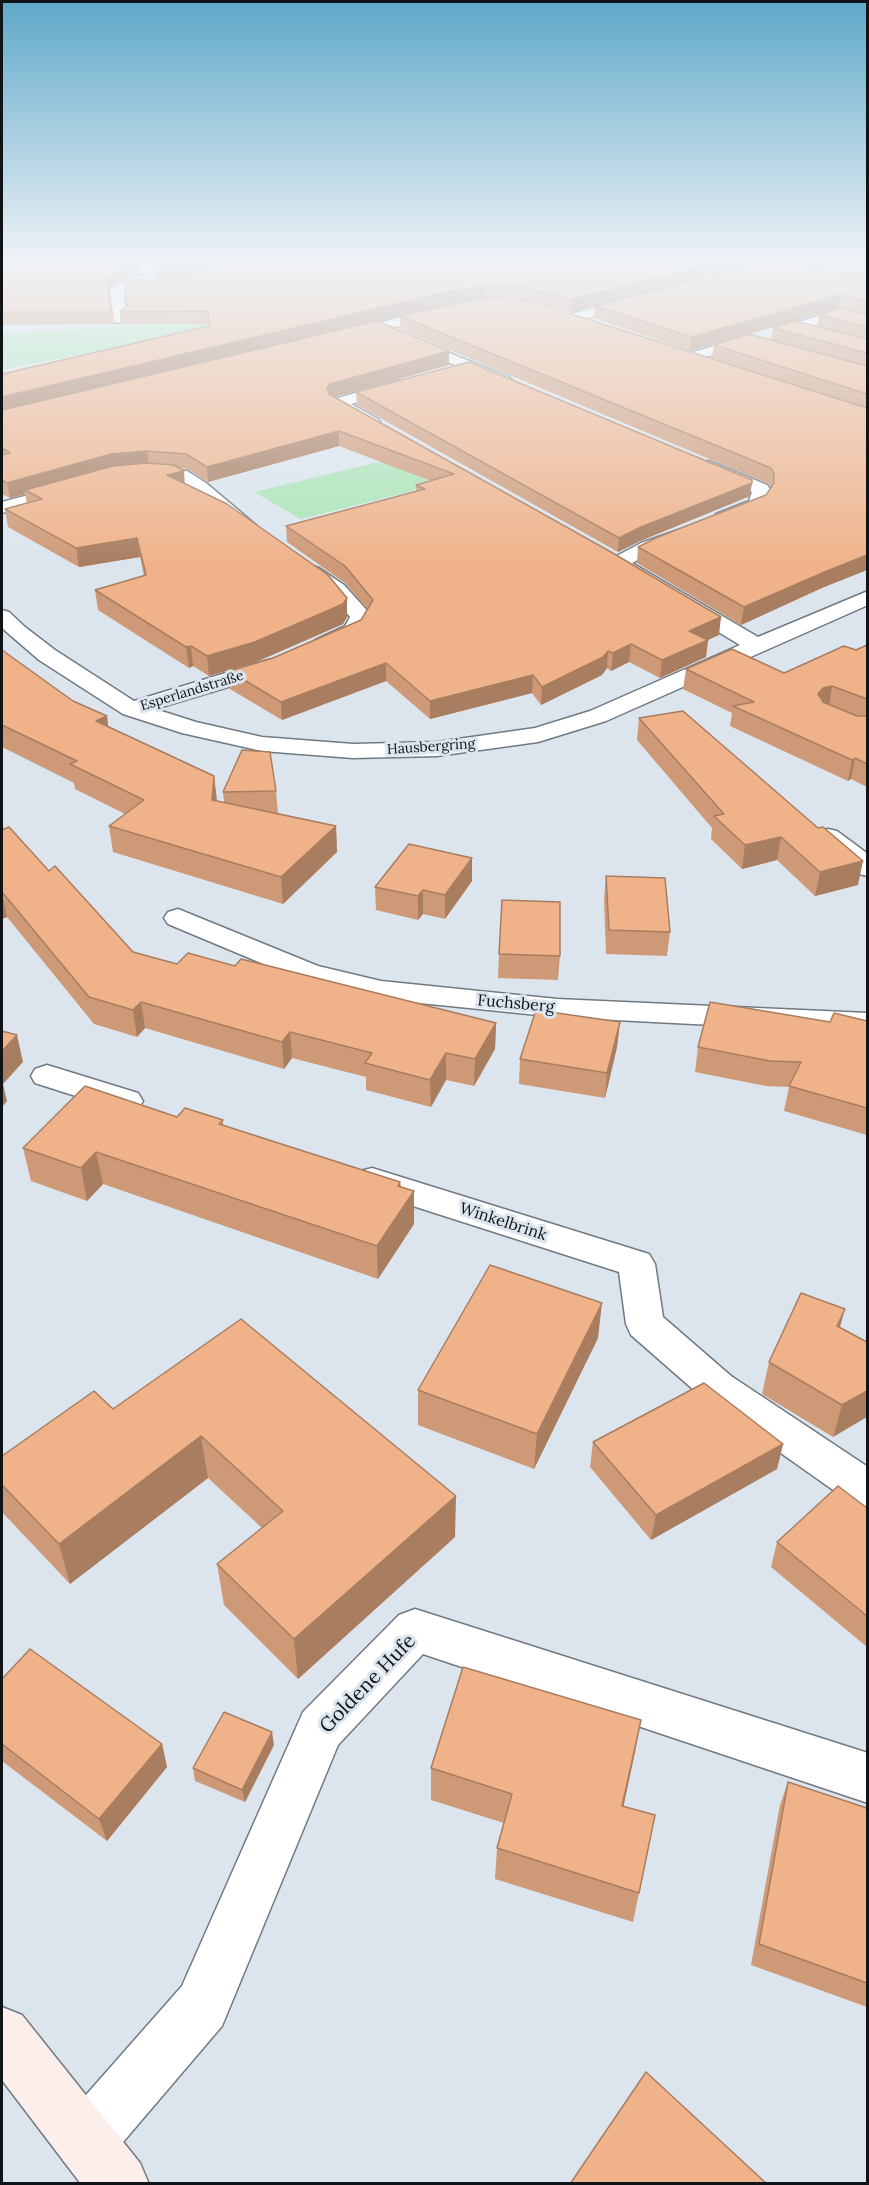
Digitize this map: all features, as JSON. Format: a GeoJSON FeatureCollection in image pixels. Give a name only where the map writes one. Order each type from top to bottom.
{"type":"FeatureCollection","features":[{"type":"Feature","properties":{"kind":"main road"},"geometry":{"type":"LineString","coordinates":[[2,2035],[102,2162]]}},
{"type":"Feature","properties":{"kind":"street"},"geometry":{"type":"LineString","coordinates":[[465,364],[524,389]]}},
{"type":"Feature","properties":{"kind":"street"},"geometry":{"type":"LineString","coordinates":[[448,372],[470,366]]}},
{"type":"Feature","properties":{"kind":"street"},"geometry":{"type":"LineString","coordinates":[[389,432],[338,403],[415,381]]}},
{"type":"Feature","properties":{"kind":"street"},"geometry":{"type":"LineString","coordinates":[[696,460],[761,489],[761,499],[756,506],[709,524]]}},
{"type":"Feature","properties":{"kind":"street"},"geometry":{"type":"LineString","coordinates":[[122,475],[149,473],[180,475],[200,487],[261,535]]}},
{"type":"Feature","properties":{"kind":"street"},"geometry":{"type":"LineString","coordinates":[[2,508],[92,482]]}},
{"type":"Feature","properties":{"kind":"street"},"geometry":{"type":"LineString","coordinates":[[690,531],[613,560],[757,646]]}},
{"type":"Feature","properties":{"kind":"street","name":"Esperlandstraße"},"geometry":{"type":"LineString","coordinates":[[131,709],[265,669],[353,630],[362,616],[337,589],[299,562]]}},
{"type":"Feature","properties":{"kind":"street","name":"Hausbergring"},"geometry":{"type":"LineString","coordinates":[[2,616],[17,632],[47,655],[131,709],[190,728],[262,744],[353,751],[436,749],[538,735],[598,716],[867,597]]}},
{"type":"Feature","properties":{"kind":"street"},"geometry":{"type":"LineString","coordinates":[[808,821],[867,868]]}},
{"type":"Feature","properties":{"kind":"street","name":"Fuchsberg"},"geometry":{"type":"LineString","coordinates":[[178,918],[308,972],[381,990],[557,1008],[867,1023]]}},
{"type":"Feature","properties":{"kind":"street"},"geometry":{"type":"LineString","coordinates":[[47,1076],[160,1112]]}},
{"type":"Feature","properties":{"kind":"street","name":"Winkelbrink"},"geometry":{"type":"LineString","coordinates":[[342,1170],[636,1264],[645,1324],[717,1387],[867,1491]]}},
{"type":"Feature","properties":{"kind":"street","name":"Goldene Hufe"},"geometry":{"type":"LineString","coordinates":[[102,2162],[202,2006],[320,1729],[415,1630],[867,1778]]}},
{"type":"Feature","properties":{"kind":"green space"},"geometry":{"type":"Polygon","coordinates":[[[2,364],[33,364],[2,370],[2,364]]]}},
{"type":"Feature","properties":{"kind":"green space"},"geometry":{"type":"Polygon","coordinates":[[[387,460],[436,485],[301,519],[254,492],[387,460]]]}},
{"type":"Feature","properties":{"kind":"building"},"geometry":{"type":"Polygon","coordinates":[[[45,364],[142,364],[2,397],[2,374],[45,364]]]}},
{"type":"Feature","properties":{"kind":"building"},"geometry":{"type":"Polygon","coordinates":[[[196,364],[402,364],[330,384],[327,388],[329,394],[611,552],[721,617],[689,631],[708,640],[662,660],[631,644],[613,653],[608,651],[603,657],[542,687],[533,675],[430,701],[386,663],[281,702],[229,671],[273,658],[361,620],[373,600],[345,566],[286,526],[425,489],[416,485],[454,474],[339,431],[207,467],[186,454],[147,451],[111,454],[7,483],[2,480],[2,455],[10,453],[2,448],[2,410],[196,364]]]}},
{"type":"Feature","properties":{"kind":"building"},"geometry":{"type":"Polygon","coordinates":[[[462,364],[474,364],[752,480],[752,483],[619,538],[356,392],[462,364]]]}},
{"type":"Feature","properties":{"kind":"building"},"geometry":{"type":"Polygon","coordinates":[[[517,364],[728,364],[867,408],[867,555],[744,607],[638,547],[766,495],[774,483],[771,468],[517,364]]]}},
{"type":"Feature","properties":{"kind":"building"},"geometry":{"type":"Polygon","coordinates":[[[773,364],[860,364],[867,366],[867,394],[773,364]]]}},
{"type":"Feature","properties":{"kind":"building"},"geometry":{"type":"Polygon","coordinates":[[[147,463],[174,465],[184,471],[167,475],[227,504],[328,575],[347,598],[343,604],[255,642],[207,656],[191,646],[186,647],[95,590],[146,575],[137,538],[76,548],[5,509],[42,499],[25,490],[113,466],[147,463]]]}},
{"type":"Feature","properties":{"kind":"building"},"geometry":{"type":"Polygon","coordinates":[[[867,645],[867,699],[832,686],[823,688],[818,694],[823,702],[857,716],[867,716],[867,764],[855,758],[852,760],[733,706],[754,702],[686,669],[732,649],[784,673],[844,646],[856,650],[867,645]]]}},
{"type":"Feature","properties":{"kind":"building"},"geometry":{"type":"Polygon","coordinates":[[[2,650],[73,701],[107,716],[96,721],[214,776],[212,800],[336,826],[281,877],[109,826],[144,800],[70,764],[77,761],[2,725],[2,650]]]}},
{"type":"Feature","properties":{"kind":"building"},"geometry":{"type":"Polygon","coordinates":[[[683,711],[818,828],[823,827],[863,861],[820,872],[781,837],[745,845],[714,816],[724,814],[639,718],[683,711]]]}},
{"type":"Feature","properties":{"kind":"building"},"geometry":{"type":"Polygon","coordinates":[[[242,750],[270,752],[276,791],[223,792],[242,750]]]}},
{"type":"Feature","properties":{"kind":"building"},"geometry":{"type":"Polygon","coordinates":[[[9,827],[49,871],[55,866],[133,952],[177,964],[188,953],[235,966],[241,959],[496,1023],[475,1059],[446,1053],[430,1080],[365,1063],[372,1053],[290,1032],[282,1042],[141,1002],[133,1010],[89,997],[2,892],[2,830],[9,827]]]}},
{"type":"Feature","properties":{"kind":"building"},"geometry":{"type":"Polygon","coordinates":[[[409,844],[472,858],[445,895],[423,890],[418,896],[375,887],[409,844]]]}},
{"type":"Feature","properties":{"kind":"building"},"geometry":{"type":"Polygon","coordinates":[[[606,876],[665,878],[670,932],[609,930],[606,876]]]}},
{"type":"Feature","properties":{"kind":"building"},"geometry":{"type":"Polygon","coordinates":[[[502,900],[560,902],[560,956],[499,954],[502,900]]]}},
{"type":"Feature","properties":{"kind":"building"},"geometry":{"type":"Polygon","coordinates":[[[710,1002],[830,1022],[834,1013],[867,1021],[867,1108],[789,1086],[801,1062],[770,1061],[698,1047],[710,1002]]]}},
{"type":"Feature","properties":{"kind":"building"},"geometry":{"type":"Polygon","coordinates":[[[536,1010],[620,1022],[607,1073],[520,1059],[536,1010]]]}},
{"type":"Feature","properties":{"kind":"building"},"geometry":{"type":"Polygon","coordinates":[[[2,1031],[17,1035],[2,1051],[2,1031]]]}},
{"type":"Feature","properties":{"kind":"building"},"geometry":{"type":"Polygon","coordinates":[[[85,1086],[177,1117],[185,1108],[223,1120],[219,1124],[400,1182],[398,1186],[414,1191],[377,1246],[96,1152],[81,1168],[23,1148],[85,1086]]]}},
{"type":"Feature","properties":{"kind":"building"},"geometry":{"type":"Polygon","coordinates":[[[490,1265],[602,1303],[537,1434],[418,1390],[490,1265]]]}},
{"type":"Feature","properties":{"kind":"building"},"geometry":{"type":"Polygon","coordinates":[[[801,1293],[845,1309],[837,1326],[867,1342],[867,1391],[842,1405],[769,1362],[801,1293]]]}},
{"type":"Feature","properties":{"kind":"building"},"geometry":{"type":"Polygon","coordinates":[[[241,1319],[456,1496],[294,1639],[217,1564],[283,1511],[201,1436],[59,1544],[2,1485],[2,1456],[94,1391],[113,1409],[241,1319]]]}},
{"type":"Feature","properties":{"kind":"building"},"geometry":{"type":"Polygon","coordinates":[[[704,1383],[783,1444],[656,1515],[593,1442],[704,1383]]]}},
{"type":"Feature","properties":{"kind":"building"},"geometry":{"type":"Polygon","coordinates":[[[838,1486],[867,1508],[867,1616],[777,1542],[838,1486]]]}},
{"type":"Feature","properties":{"kind":"building"},"geometry":{"type":"Polygon","coordinates":[[[30,1649],[162,1744],[99,1819],[2,1744],[2,1679],[30,1649]]]}},
{"type":"Feature","properties":{"kind":"building"},"geometry":{"type":"Polygon","coordinates":[[[463,1667],[641,1720],[622,1806],[655,1815],[639,1893],[497,1848],[512,1794],[431,1768],[463,1667]]]}},
{"type":"Feature","properties":{"kind":"building"},"geometry":{"type":"Polygon","coordinates":[[[224,1712],[272,1732],[242,1790],[193,1768],[224,1712]]]}},
{"type":"Feature","properties":{"kind":"building"},"geometry":{"type":"Polygon","coordinates":[[[788,1782],[867,1808],[867,1983],[759,1944],[788,1782]]]}},
{"type":"Feature","properties":{"kind":"building"},"geometry":{"type":"Polygon","coordinates":[[[646,2072],[767,2184],[570,2184],[646,2072]]]}}]}
